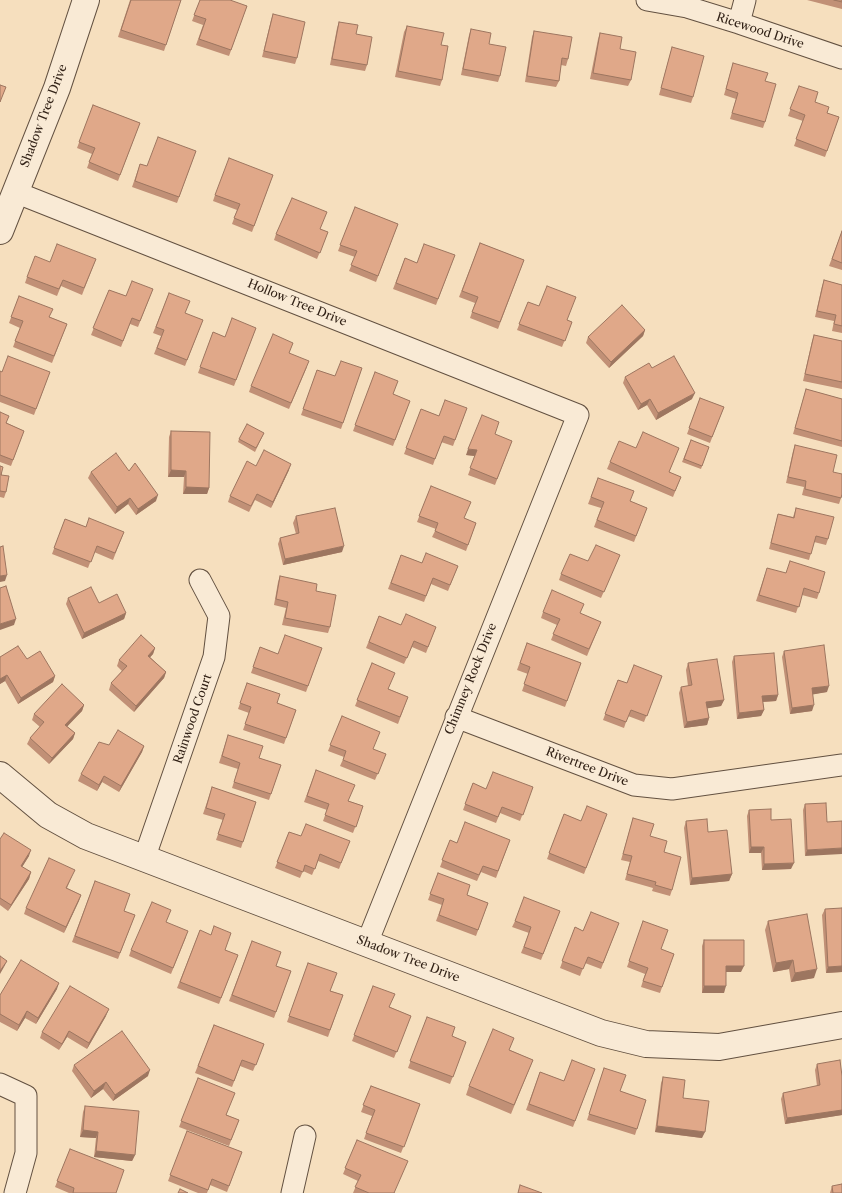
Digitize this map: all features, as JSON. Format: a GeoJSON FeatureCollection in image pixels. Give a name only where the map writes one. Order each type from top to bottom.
{"type":"FeatureCollection","features":[{"type":"Feature","properties":{"kind":"street","name":"Shadow Tree Drive"},"geometry":{"type":"LineString","coordinates":[[0,231],[56,88],[86,0]]}},
{"type":"Feature","properties":{"kind":"street","name":"Ricewood Drive"},"geometry":{"type":"LineString","coordinates":[[647,0],[687,7],[842,58]]}},
{"type":"Feature","properties":{"kind":"street"},"geometry":{"type":"LineString","coordinates":[[739,23],[745,0]]}},
{"type":"Feature","properties":{"kind":"street","name":"Hollow Tree Drive"},"geometry":{"type":"LineString","coordinates":[[15,192],[578,415]]}},
{"type":"Feature","properties":{"kind":"street","name":"Chimney Rock Drive"},"geometry":{"type":"LineString","coordinates":[[367,943],[578,415]]}},
{"type":"Feature","properties":{"kind":"street","name":"Rainwood Court"},"geometry":{"type":"LineString","coordinates":[[144,859],[214,657],[219,616],[200,580]]}},
{"type":"Feature","properties":{"kind":"street","name":"Rivertree Drive"},"geometry":{"type":"LineString","coordinates":[[456,717],[634,785],[672,789],[842,765]]}},
{"type":"Feature","properties":{"kind":"street","name":"Shadow Tree Drive"},"geometry":{"type":"LineString","coordinates":[[0,775],[48,815],[86,836],[601,1033],[646,1044],[719,1047],[842,1025]]}},
{"type":"Feature","properties":{"kind":"street"},"geometry":{"type":"LineString","coordinates":[[0,1084],[26,1096],[26,1154],[15,1193]]}},
{"type":"Feature","properties":{"kind":"street"},"geometry":{"type":"LineString","coordinates":[[292,1193],[306,1136]]}},
{"type":"Feature","properties":{"kind":"building"},"geometry":{"type":"Polygon","coordinates":[[[131,0],[181,0],[166,45],[121,30],[131,0]]]}},
{"type":"Feature","properties":{"kind":"building"},"geometry":{"type":"Polygon","coordinates":[[[200,0],[230,0],[247,6],[231,50],[199,39],[206,19],[194,15],[200,0]]]}},
{"type":"Feature","properties":{"kind":"building"},"geometry":{"type":"Polygon","coordinates":[[[273,14],[305,22],[297,58],[264,51],[273,14]]]}},
{"type":"Feature","properties":{"kind":"building"},"geometry":{"type":"Polygon","coordinates":[[[339,22],[358,25],[356,34],[372,37],[367,65],[332,59],[339,22]]]}},
{"type":"Feature","properties":{"kind":"building"},"geometry":{"type":"Polygon","coordinates":[[[407,26],[444,33],[441,45],[448,46],[442,80],[398,71],[407,26]]]}},
{"type":"Feature","properties":{"kind":"building"},"geometry":{"type":"Polygon","coordinates":[[[471,29],[491,33],[489,44],[506,47],[500,76],[463,69],[471,29]]]}},
{"type":"Feature","properties":{"kind":"building"},"geometry":{"type":"Polygon","coordinates":[[[534,31],[572,37],[568,59],[562,58],[559,81],[527,76],[534,31]]]}},
{"type":"Feature","properties":{"kind":"building"},"geometry":{"type":"Polygon","coordinates":[[[600,33],[622,37],[620,49],[636,52],[631,80],[593,73],[600,33]]]}},
{"type":"Feature","properties":{"kind":"building"},"geometry":{"type":"Polygon","coordinates":[[[672,47],[704,56],[693,97],[661,88],[672,47]]]}},
{"type":"Feature","properties":{"kind":"building"},"geometry":{"type":"Polygon","coordinates":[[[733,63],[768,73],[765,81],[776,84],[765,122],[732,113],[738,93],[726,89],[733,63]]]}},
{"type":"Feature","properties":{"kind":"building"},"geometry":{"type":"Polygon","coordinates":[[[0,85],[6,87],[0,102],[0,85]]]}},
{"type":"Feature","properties":{"kind":"building"},"geometry":{"type":"Polygon","coordinates":[[[799,86],[818,92],[815,102],[829,107],[827,113],[839,117],[827,151],[796,139],[805,115],[790,109],[799,86]]]}},
{"type":"Feature","properties":{"kind":"building"},"geometry":{"type":"Polygon","coordinates":[[[93,105],[140,123],[120,175],[89,162],[95,148],[79,142],[93,105]]]}},
{"type":"Feature","properties":{"kind":"building"},"geometry":{"type":"Polygon","coordinates":[[[158,137],[196,151],[179,197],[135,181],[140,164],[147,166],[158,137]]]}},
{"type":"Feature","properties":{"kind":"building"},"geometry":{"type":"Polygon","coordinates":[[[229,158],[273,175],[254,226],[234,218],[240,204],[215,195],[229,158]]]}},
{"type":"Feature","properties":{"kind":"building"},"geometry":{"type":"Polygon","coordinates":[[[292,198],[327,212],[320,229],[328,232],[320,253],[276,234],[292,198]]]}},
{"type":"Feature","properties":{"kind":"building"},"geometry":{"type":"Polygon","coordinates":[[[355,207],[398,224],[378,276],[351,265],[357,251],[340,245],[355,207]]]}},
{"type":"Feature","properties":{"kind":"building"},"geometry":{"type":"Polygon","coordinates":[[[842,231],[842,263],[832,259],[842,231]]]}},
{"type":"Feature","properties":{"kind":"building"},"geometry":{"type":"Polygon","coordinates":[[[480,243],[524,260],[500,322],[472,312],[478,297],[462,291],[480,243]]]}},
{"type":"Feature","properties":{"kind":"building"},"geometry":{"type":"Polygon","coordinates":[[[57,244],[96,259],[84,288],[63,280],[59,289],[27,277],[35,256],[50,262],[57,244]]]}},
{"type":"Feature","properties":{"kind":"building"},"geometry":{"type":"Polygon","coordinates":[[[424,244],[455,255],[438,299],[396,283],[405,258],[417,263],[424,244]]]}},
{"type":"Feature","properties":{"kind":"building"},"geometry":{"type":"Polygon","coordinates":[[[824,280],[842,285],[842,326],[834,324],[836,315],[817,311],[824,280]]]}},
{"type":"Feature","properties":{"kind":"building"},"geometry":{"type":"Polygon","coordinates":[[[132,281],[153,289],[140,321],[132,318],[123,341],[93,328],[109,290],[126,296],[132,281]]]}},
{"type":"Feature","properties":{"kind":"building"},"geometry":{"type":"Polygon","coordinates":[[[547,286],[576,297],[567,320],[572,322],[565,341],[519,324],[528,302],[539,306],[547,286]]]}},
{"type":"Feature","properties":{"kind":"building"},"geometry":{"type":"Polygon","coordinates":[[[169,293],[190,301],[185,313],[203,320],[187,360],[157,348],[164,330],[156,327],[169,293]]]}},
{"type":"Feature","properties":{"kind":"building"},"geometry":{"type":"Polygon","coordinates":[[[19,296],[53,309],[49,317],[67,324],[54,356],[15,341],[23,321],[11,317],[19,296]]]}},
{"type":"Feature","properties":{"kind":"building"},"geometry":{"type":"Polygon","coordinates":[[[622,305],[645,330],[611,362],[588,337],[622,305]]]}},
{"type":"Feature","properties":{"kind":"building"},"geometry":{"type":"Polygon","coordinates":[[[232,318],[256,328],[236,380],[200,367],[213,332],[225,337],[232,318]]]}},
{"type":"Feature","properties":{"kind":"building"},"geometry":{"type":"Polygon","coordinates":[[[273,334],[293,343],[289,353],[309,361],[291,403],[251,386],[273,334]]]}},
{"type":"Feature","properties":{"kind":"building"},"geometry":{"type":"Polygon","coordinates":[[[814,335],[842,341],[842,382],[805,374],[814,335]]]}},
{"type":"Feature","properties":{"kind":"building"},"geometry":{"type":"Polygon","coordinates":[[[8,356],[50,372],[36,409],[0,395],[0,371],[2,372],[8,356]]]}},
{"type":"Feature","properties":{"kind":"building"},"geometry":{"type":"Polygon","coordinates":[[[674,356],[695,393],[658,413],[650,399],[641,404],[625,377],[649,363],[652,368],[674,356]]]}},
{"type":"Feature","properties":{"kind":"building"},"geometry":{"type":"Polygon","coordinates":[[[341,361],[362,368],[343,423],[303,409],[317,370],[335,376],[341,361]]]}},
{"type":"Feature","properties":{"kind":"building"},"geometry":{"type":"Polygon","coordinates":[[[375,372],[398,381],[393,394],[410,401],[395,440],[355,425],[375,372]]]}},
{"type":"Feature","properties":{"kind":"building"},"geometry":{"type":"Polygon","coordinates":[[[806,389],[842,399],[842,441],[795,428],[806,389]]]}},
{"type":"Feature","properties":{"kind":"building"},"geometry":{"type":"Polygon","coordinates":[[[700,398],[724,407],[712,437],[689,428],[700,398]]]}},
{"type":"Feature","properties":{"kind":"building"},"geometry":{"type":"Polygon","coordinates":[[[445,400],[467,408],[455,440],[444,436],[435,459],[406,448],[421,409],[439,416],[445,400]]]}},
{"type":"Feature","properties":{"kind":"building"},"geometry":{"type":"Polygon","coordinates":[[[0,412],[9,416],[6,423],[24,431],[13,460],[0,455],[0,412]]]}},
{"type":"Feature","properties":{"kind":"building"},"geometry":{"type":"Polygon","coordinates":[[[482,415],[499,422],[495,434],[512,441],[497,479],[470,468],[477,450],[468,449],[482,415]]]}},
{"type":"Feature","properties":{"kind":"building"},"geometry":{"type":"Polygon","coordinates":[[[247,424],[264,433],[256,448],[239,439],[247,424]]]}},
{"type":"Feature","properties":{"kind":"building"},"geometry":{"type":"Polygon","coordinates":[[[171,431],[210,432],[209,488],[186,487],[186,471],[171,470],[171,431]]]}},
{"type":"Feature","properties":{"kind":"building"},"geometry":{"type":"Polygon","coordinates":[[[643,432],[679,448],[669,472],[681,477],[675,491],[610,462],[619,441],[636,448],[643,432]]]}},
{"type":"Feature","properties":{"kind":"building"},"geometry":{"type":"Polygon","coordinates":[[[691,440],[709,447],[702,466],[684,459],[691,440]]]}},
{"type":"Feature","properties":{"kind":"building"},"geometry":{"type":"Polygon","coordinates":[[[795,445],[837,455],[833,472],[842,474],[841,498],[805,489],[806,481],[788,477],[795,445]]]}},
{"type":"Feature","properties":{"kind":"building"},"geometry":{"type":"Polygon","coordinates":[[[264,450],[291,464],[273,502],[257,494],[251,506],[230,496],[247,461],[256,466],[264,450]]]}},
{"type":"Feature","properties":{"kind":"building"},"geometry":{"type":"Polygon","coordinates":[[[116,453],[129,471],[135,463],[158,495],[138,509],[130,498],[117,507],[91,472],[116,453]]]}},
{"type":"Feature","properties":{"kind":"building"},"geometry":{"type":"Polygon","coordinates":[[[0,466],[3,467],[1,475],[9,476],[6,492],[0,491],[0,466]]]}},
{"type":"Feature","properties":{"kind":"building"},"geometry":{"type":"Polygon","coordinates":[[[598,478],[634,491],[630,501],[647,508],[636,536],[597,520],[604,502],[591,497],[598,478]]]}},
{"type":"Feature","properties":{"kind":"building"},"geometry":{"type":"Polygon","coordinates":[[[431,486],[471,502],[464,518],[476,523],[468,545],[435,531],[438,523],[419,516],[431,486]]]}},
{"type":"Feature","properties":{"kind":"building"},"geometry":{"type":"Polygon","coordinates":[[[335,508],[344,546],[285,559],[280,538],[299,533],[296,516],[335,508]]]}},
{"type":"Feature","properties":{"kind":"building"},"geometry":{"type":"Polygon","coordinates":[[[796,508],[834,517],[828,539],[816,536],[811,554],[771,543],[778,514],[794,518],[796,508]]]}},
{"type":"Feature","properties":{"kind":"building"},"geometry":{"type":"Polygon","coordinates":[[[89,518],[124,532],[115,553],[97,546],[91,562],[54,548],[65,519],[86,527],[89,518]]]}},
{"type":"Feature","properties":{"kind":"building"},"geometry":{"type":"Polygon","coordinates":[[[596,545],[620,555],[604,592],[561,574],[570,554],[588,561],[596,545]]]}},
{"type":"Feature","properties":{"kind":"building"},"geometry":{"type":"Polygon","coordinates":[[[3,546],[7,575],[0,576],[0,547],[3,546]]]}},
{"type":"Feature","properties":{"kind":"building"},"geometry":{"type":"Polygon","coordinates":[[[426,553],[458,566],[450,585],[433,578],[426,596],[391,583],[401,555],[422,563],[426,553]]]}},
{"type":"Feature","properties":{"kind":"building"},"geometry":{"type":"Polygon","coordinates":[[[790,561],[825,572],[819,593],[804,588],[799,607],[759,595],[767,568],[786,573],[790,561]]]}},
{"type":"Feature","properties":{"kind":"building"},"geometry":{"type":"Polygon","coordinates":[[[280,576],[317,584],[316,591],[336,595],[330,627],[285,618],[288,602],[276,599],[280,576]]]}},
{"type":"Feature","properties":{"kind":"building"},"geometry":{"type":"Polygon","coordinates":[[[6,586],[16,619],[0,624],[0,588],[6,586]]]}},
{"type":"Feature","properties":{"kind":"building"},"geometry":{"type":"Polygon","coordinates":[[[91,587],[99,603],[117,594],[126,613],[84,633],[68,598],[91,587]]]}},
{"type":"Feature","properties":{"kind":"building"},"geometry":{"type":"Polygon","coordinates":[[[552,590],[584,604],[580,613],[601,622],[589,649],[553,634],[560,619],[543,612],[552,590]]]}},
{"type":"Feature","properties":{"kind":"building"},"geometry":{"type":"Polygon","coordinates":[[[406,614],[436,627],[428,647],[414,641],[407,658],[369,642],[379,616],[401,625],[406,614]]]}},
{"type":"Feature","properties":{"kind":"building"},"geometry":{"type":"Polygon","coordinates":[[[141,635],[155,648],[148,656],[166,672],[136,706],[111,683],[127,666],[119,660],[141,635]]]}},
{"type":"Feature","properties":{"kind":"building"},"geometry":{"type":"Polygon","coordinates":[[[285,635],[322,648],[308,686],[253,667],[260,647],[278,654],[285,635]]]}},
{"type":"Feature","properties":{"kind":"building"},"geometry":{"type":"Polygon","coordinates":[[[527,643],[581,663],[567,701],[524,684],[530,667],[520,663],[527,643]]]}},
{"type":"Feature","properties":{"kind":"building"},"geometry":{"type":"Polygon","coordinates":[[[824,645],[829,686],[812,688],[814,705],[792,708],[784,651],[824,645]]]}},
{"type":"Feature","properties":{"kind":"building"},"geometry":{"type":"Polygon","coordinates":[[[18,646],[27,659],[40,651],[55,676],[21,698],[7,675],[0,679],[0,657],[18,646]]]}},
{"type":"Feature","properties":{"kind":"building"},"geometry":{"type":"Polygon","coordinates":[[[774,653],[778,695],[762,696],[764,710],[739,713],[734,656],[774,653]]]}},
{"type":"Feature","properties":{"kind":"building"},"geometry":{"type":"Polygon","coordinates":[[[717,659],[724,700],[706,702],[709,718],[687,722],[681,687],[692,685],[688,663],[717,659]]]}},
{"type":"Feature","properties":{"kind":"building"},"geometry":{"type":"Polygon","coordinates":[[[372,663],[395,673],[388,689],[408,697],[400,717],[357,700],[372,663]]]}},
{"type":"Feature","properties":{"kind":"building"},"geometry":{"type":"Polygon","coordinates":[[[634,665],[662,676],[647,716],[631,710],[626,722],[605,714],[618,680],[627,683],[634,665]]]}},
{"type":"Feature","properties":{"kind":"building"},"geometry":{"type":"Polygon","coordinates":[[[247,683],[280,694],[277,703],[296,710],[286,738],[245,724],[251,707],[240,703],[247,683]]]}},
{"type":"Feature","properties":{"kind":"building"},"geometry":{"type":"Polygon","coordinates":[[[62,684],[84,705],[65,725],[75,733],[52,758],[30,738],[44,722],[34,714],[62,684]]]}},
{"type":"Feature","properties":{"kind":"building"},"geometry":{"type":"Polygon","coordinates":[[[342,716],[380,732],[373,749],[386,754],[378,774],[343,760],[346,751],[330,745],[342,716]]]}},
{"type":"Feature","properties":{"kind":"building"},"geometry":{"type":"Polygon","coordinates":[[[118,730],[144,746],[121,786],[104,776],[99,785],[81,774],[99,742],[109,745],[118,730]]]}},
{"type":"Feature","properties":{"kind":"building"},"geometry":{"type":"Polygon","coordinates":[[[228,735],[263,746],[259,758],[281,765],[271,794],[234,782],[240,763],[222,756],[228,735]]]}},
{"type":"Feature","properties":{"kind":"building"},"geometry":{"type":"Polygon","coordinates":[[[316,770],[355,785],[348,801],[363,806],[356,827],[325,815],[329,804],[307,796],[316,770]]]}},
{"type":"Feature","properties":{"kind":"building"},"geometry":{"type":"Polygon","coordinates":[[[493,772],[533,787],[523,815],[502,807],[498,817],[465,804],[473,783],[486,789],[493,772]]]}},
{"type":"Feature","properties":{"kind":"building"},"geometry":{"type":"Polygon","coordinates":[[[212,787],[256,802],[243,842],[218,834],[225,814],[206,808],[212,787]]]}},
{"type":"Feature","properties":{"kind":"building"},"geometry":{"type":"Polygon","coordinates":[[[826,803],[827,822],[842,821],[842,848],[807,850],[805,804],[826,803]]]}},
{"type":"Feature","properties":{"kind":"building"},"geometry":{"type":"Polygon","coordinates":[[[587,806],[607,814],[586,868],[549,853],[564,814],[581,821],[587,806]]]}},
{"type":"Feature","properties":{"kind":"building"},"geometry":{"type":"Polygon","coordinates":[[[771,809],[771,820],[791,819],[794,863],[764,864],[764,847],[751,847],[749,810],[771,809]]]}},
{"type":"Feature","properties":{"kind":"building"},"geometry":{"type":"Polygon","coordinates":[[[633,818],[654,824],[650,836],[667,841],[664,852],[681,857],[672,890],[655,885],[656,882],[627,874],[632,856],[623,854],[633,818]]]}},
{"type":"Feature","properties":{"kind":"building"},"geometry":{"type":"Polygon","coordinates":[[[707,819],[708,832],[727,830],[732,874],[692,878],[686,821],[707,819]]]}},
{"type":"Feature","properties":{"kind":"building"},"geometry":{"type":"Polygon","coordinates":[[[465,822],[510,840],[498,871],[483,866],[479,875],[442,860],[450,840],[457,843],[465,822]]]}},
{"type":"Feature","properties":{"kind":"building"},"geometry":{"type":"Polygon","coordinates":[[[306,824],[350,841],[341,863],[320,854],[315,869],[305,865],[303,872],[277,862],[289,832],[301,836],[306,824]]]}},
{"type":"Feature","properties":{"kind":"building"},"geometry":{"type":"Polygon","coordinates":[[[4,833],[31,850],[21,866],[31,872],[11,905],[0,898],[0,839],[4,833]]]}},
{"type":"Feature","properties":{"kind":"building"},"geometry":{"type":"Polygon","coordinates":[[[49,858],[75,870],[66,888],[81,895],[66,927],[26,908],[49,858]]]}},
{"type":"Feature","properties":{"kind":"building"},"geometry":{"type":"Polygon","coordinates":[[[438,873],[470,885],[467,895],[488,903],[478,930],[439,915],[444,899],[430,894],[438,873]]]}},
{"type":"Feature","properties":{"kind":"building"},"geometry":{"type":"Polygon","coordinates":[[[95,881],[130,894],[124,911],[135,915],[120,953],[75,936],[95,881]]]}},
{"type":"Feature","properties":{"kind":"building"},"geometry":{"type":"Polygon","coordinates":[[[524,897],[560,911],[543,954],[524,947],[531,927],[515,921],[524,897]]]}},
{"type":"Feature","properties":{"kind":"building"},"geometry":{"type":"Polygon","coordinates":[[[152,902],[171,910],[166,922],[188,931],[173,968],[131,950],[152,902]]]}},
{"type":"Feature","properties":{"kind":"building"},"geometry":{"type":"Polygon","coordinates":[[[842,908],[842,966],[828,967],[825,909],[842,908]]]}},
{"type":"Feature","properties":{"kind":"building"},"geometry":{"type":"Polygon","coordinates":[[[591,912],[619,923],[603,963],[588,957],[583,969],[562,961],[575,927],[583,931],[591,912]]]}},
{"type":"Feature","properties":{"kind":"building"},"geometry":{"type":"Polygon","coordinates":[[[807,914],[817,969],[795,973],[793,960],[776,963],[768,921],[807,914]]]}},
{"type":"Feature","properties":{"kind":"building"},"geometry":{"type":"Polygon","coordinates":[[[643,921],[668,930],[661,949],[674,954],[662,987],[643,981],[648,968],[629,961],[643,921]]]}},
{"type":"Feature","properties":{"kind":"building"},"geometry":{"type":"Polygon","coordinates":[[[214,926],[231,933],[225,950],[238,955],[221,998],[180,982],[200,930],[211,935],[214,926]]]}},
{"type":"Feature","properties":{"kind":"building"},"geometry":{"type":"Polygon","coordinates":[[[704,940],[744,940],[744,966],[726,966],[726,986],[704,986],[704,940]]]}},
{"type":"Feature","properties":{"kind":"building"},"geometry":{"type":"Polygon","coordinates":[[[252,941],[281,952],[276,966],[291,971],[276,1012],[232,995],[252,941]]]}},
{"type":"Feature","properties":{"kind":"building"},"geometry":{"type":"Polygon","coordinates":[[[0,956],[7,961],[0,971],[0,956]]]}},
{"type":"Feature","properties":{"kind":"building"},"geometry":{"type":"Polygon","coordinates":[[[21,960],[59,983],[38,1018],[27,1011],[19,1025],[0,1014],[0,995],[21,960]]]}},
{"type":"Feature","properties":{"kind":"building"},"geometry":{"type":"Polygon","coordinates":[[[308,963],[337,973],[330,991],[343,995],[330,1030],[289,1016],[308,963]]]}},
{"type":"Feature","properties":{"kind":"building"},"geometry":{"type":"Polygon","coordinates":[[[70,986],[109,1009],[89,1043],[69,1031],[62,1044],[42,1032],[70,986]]]}},
{"type":"Feature","properties":{"kind":"building"},"geometry":{"type":"Polygon","coordinates":[[[373,986],[395,994],[389,1007],[411,1016],[397,1052],[354,1035],[373,986]]]}},
{"type":"Feature","properties":{"kind":"building"},"geometry":{"type":"Polygon","coordinates":[[[427,1017],[455,1027],[452,1036],[466,1042],[453,1077],[410,1061],[427,1017]]]}},
{"type":"Feature","properties":{"kind":"building"},"geometry":{"type":"Polygon","coordinates":[[[214,1025],[264,1044],[256,1065],[242,1060],[234,1081],[198,1066],[214,1025]]]}},
{"type":"Feature","properties":{"kind":"building"},"geometry":{"type":"Polygon","coordinates":[[[493,1029],[514,1038],[509,1050],[533,1060],[514,1105],[469,1086],[493,1029]]]}},
{"type":"Feature","properties":{"kind":"building"},"geometry":{"type":"Polygon","coordinates":[[[122,1031],[150,1070],[115,1095],[106,1082],[94,1091],[74,1065],[122,1031]]]}},
{"type":"Feature","properties":{"kind":"building"},"geometry":{"type":"Polygon","coordinates":[[[572,1060],[595,1069],[575,1121],[529,1104],[540,1072],[564,1081],[572,1060]]]}},
{"type":"Feature","properties":{"kind":"building"},"geometry":{"type":"Polygon","coordinates":[[[840,1060],[842,1110],[787,1118],[783,1093],[820,1085],[817,1064],[840,1060]]]}},
{"type":"Feature","properties":{"kind":"building"},"geometry":{"type":"Polygon","coordinates":[[[604,1068],[626,1075],[620,1091],[646,1100],[637,1129],[589,1114],[604,1068]]]}},
{"type":"Feature","properties":{"kind":"building"},"geometry":{"type":"Polygon","coordinates":[[[663,1077],[685,1080],[683,1098],[709,1101],[705,1132],[657,1126],[663,1077]]]}},
{"type":"Feature","properties":{"kind":"building"},"geometry":{"type":"Polygon","coordinates":[[[198,1078],[235,1093],[226,1115],[239,1120],[231,1140],[181,1121],[198,1078]]]}},
{"type":"Feature","properties":{"kind":"building"},"geometry":{"type":"Polygon","coordinates":[[[371,1086],[420,1104],[404,1147],[366,1133],[375,1110],[363,1105],[371,1086]]]}},
{"type":"Feature","properties":{"kind":"building"},"geometry":{"type":"Polygon","coordinates":[[[85,1106],[139,1111],[135,1155],[96,1151],[98,1132],[83,1130],[85,1106]]]}},
{"type":"Feature","properties":{"kind":"building"},"geometry":{"type":"Polygon","coordinates":[[[187,1131],[242,1152],[229,1186],[212,1179],[208,1190],[170,1175],[187,1131]]]}},
{"type":"Feature","properties":{"kind":"building"},"geometry":{"type":"Polygon","coordinates":[[[357,1140],[408,1161],[394,1193],[369,1193],[355,1187],[361,1175],[345,1168],[357,1140]]]}},
{"type":"Feature","properties":{"kind":"building"},"geometry":{"type":"Polygon","coordinates":[[[70,1149],[124,1170],[116,1193],[73,1193],[74,1188],[57,1181],[70,1149]]]}},
{"type":"Feature","properties":{"kind":"building"},"geometry":{"type":"Polygon","coordinates":[[[842,1184],[842,1193],[833,1193],[832,1186],[842,1184]]]}},
{"type":"Feature","properties":{"kind":"building"},"geometry":{"type":"Polygon","coordinates":[[[520,1185],[542,1193],[518,1193],[520,1185]]]}},
{"type":"Feature","properties":{"kind":"building"},"geometry":{"type":"Polygon","coordinates":[[[180,1189],[188,1193],[178,1193],[180,1189]]]}}]}
